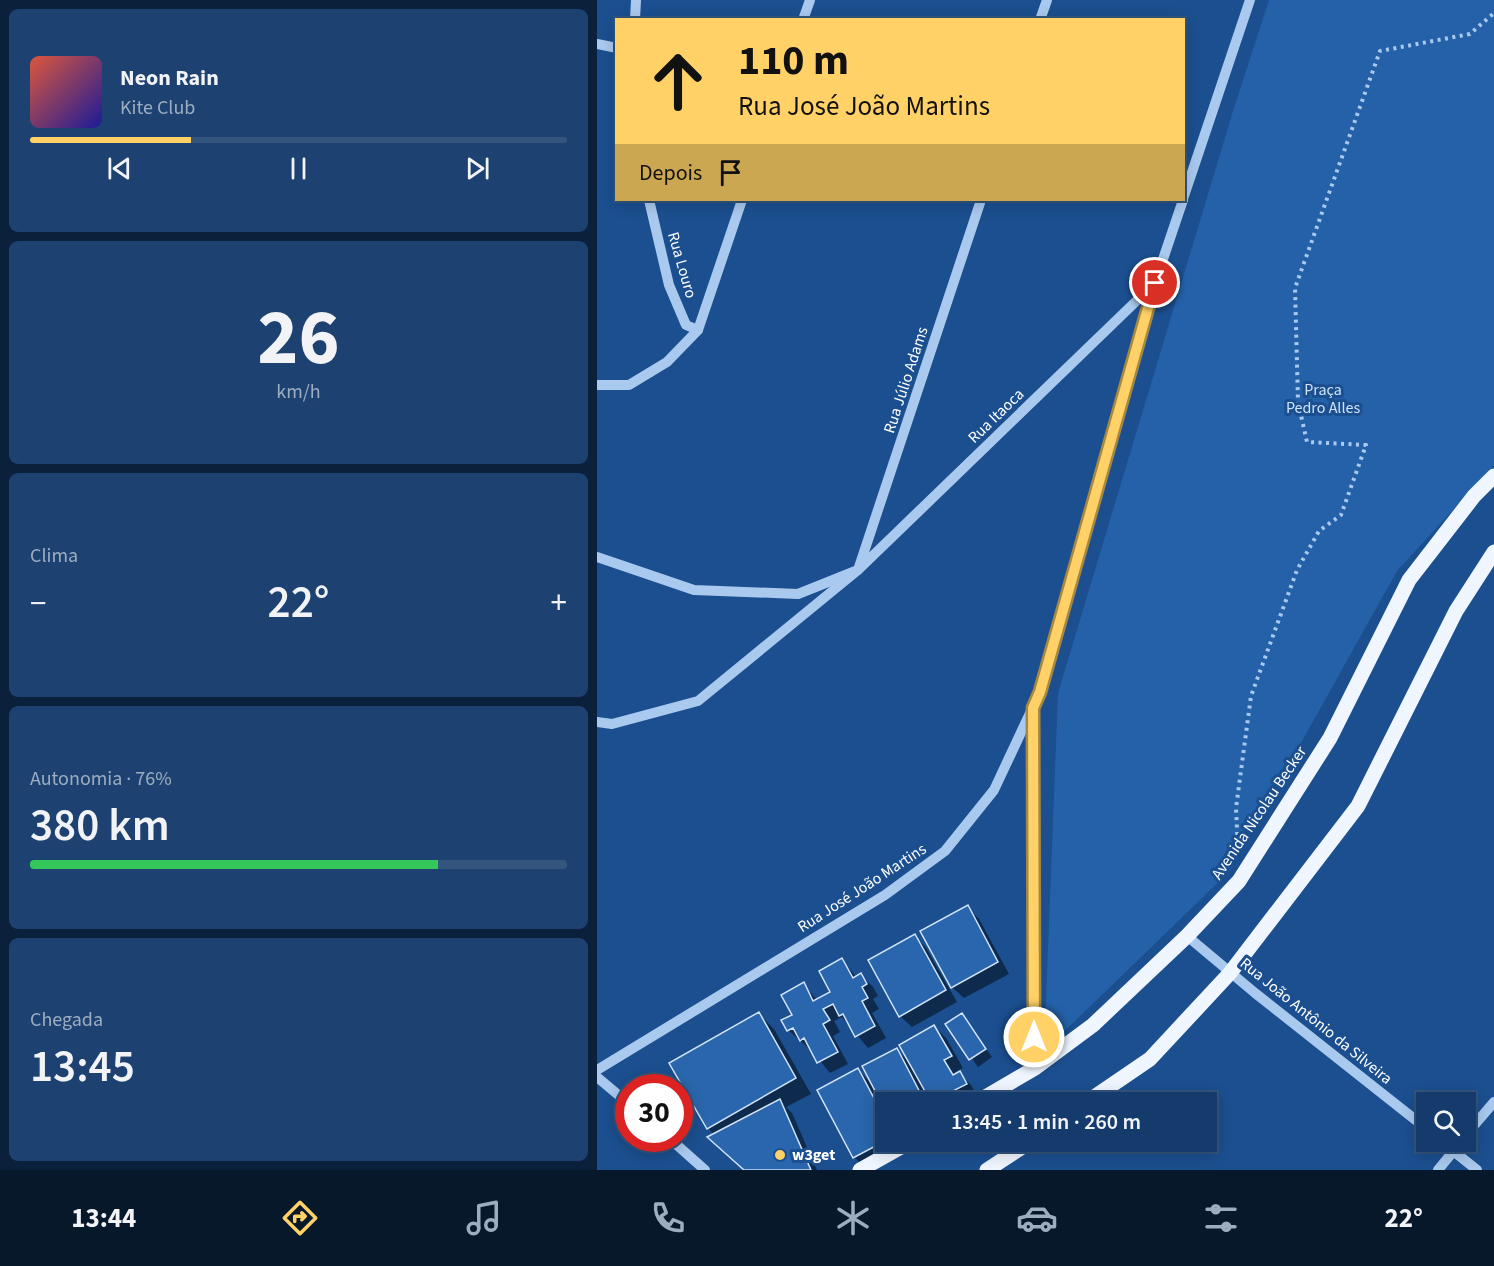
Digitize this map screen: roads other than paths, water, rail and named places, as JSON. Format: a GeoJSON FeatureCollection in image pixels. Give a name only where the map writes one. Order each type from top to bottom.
{"type":"FeatureCollection","features":[{"type":"Feature","properties":{"kind":"main road","name":"Avenida Nicolau Becker"},"geometry":{"type":"LineString","coordinates":[[994,1092],[1035,1068],[1093,1025],[1187,936],[1239,881],[1330,738],[1409,580],[1474,496],[1494,476]]}},
{"type":"Feature","properties":{"kind":"main road"},"geometry":{"type":"LineString","coordinates":[[1102,1092],[1150,1059],[1230,973],[1358,806],[1456,611],[1494,552]]}},
{"type":"Feature","properties":{"kind":"main road"},"geometry":{"type":"LineString","coordinates":[[860,1170],[892,1152]]}},
{"type":"Feature","properties":{"kind":"main road"},"geometry":{"type":"LineString","coordinates":[[987,1170],[1015,1152]]}},
{"type":"Feature","properties":{"kind":"street"},"geometry":{"type":"LineString","coordinates":[[635,18],[636,0]]}},
{"type":"Feature","properties":{"kind":"street"},"geometry":{"type":"LineString","coordinates":[[804,18],[810,0]]}},
{"type":"Feature","properties":{"kind":"street"},"geometry":{"type":"LineString","coordinates":[[1041,18],[1047,0]]}},
{"type":"Feature","properties":{"kind":"street","name":"Rua José João Martins"},"geometry":{"type":"LineString","coordinates":[[1185,193],[1250,0]]}},
{"type":"Feature","properties":{"kind":"street"},"geometry":{"type":"LineString","coordinates":[[597,44],[615,48]]}},
{"type":"Feature","properties":{"kind":"street","name":"Rua Louro"},"geometry":{"type":"LineString","coordinates":[[649,201],[669,285],[686,325],[698,330]]}},
{"type":"Feature","properties":{"kind":"street"},"geometry":{"type":"LineString","coordinates":[[597,385],[629,385],[667,362],[698,330],[742,201]]}},
{"type":"Feature","properties":{"kind":"street","name":"Rua Júlio Adams"},"geometry":{"type":"LineString","coordinates":[[858,570],[981,201]]}},
{"type":"Feature","properties":{"kind":"street","name":"Rua José João Martins"},"geometry":{"type":"LineString","coordinates":[[597,1070],[885,895],[945,851],[995,790],[1040,692],[1155,283],[1182,201]]}},
{"type":"Feature","properties":{"kind":"street","name":"Rua Itaoca"},"geometry":{"type":"LineString","coordinates":[[858,570],[1155,283]]}},
{"type":"Feature","properties":{"kind":"street"},"geometry":{"type":"LineString","coordinates":[[597,557],[694,590],[798,594],[858,570]]}},
{"type":"Feature","properties":{"kind":"street"},"geometry":{"type":"LineString","coordinates":[[597,722],[612,724],[698,701],[858,570]]}},
{"type":"Feature","properties":{"kind":"street"},"geometry":{"type":"LineString","coordinates":[[1033,708],[1035,1068]]}},
{"type":"Feature","properties":{"kind":"street","name":"Rua João Antônio da Silveira"},"geometry":{"type":"LineString","coordinates":[[1187,936],[1230,973],[1416,1120]]}},
{"type":"Feature","properties":{"kind":"street"},"geometry":{"type":"LineString","coordinates":[[597,1077],[615,1092]]}},
{"type":"Feature","properties":{"kind":"street"},"geometry":{"type":"LineString","coordinates":[[1476,1123],[1494,1102]]}},
{"type":"Feature","properties":{"kind":"street"},"geometry":{"type":"LineString","coordinates":[[685,1152],[705,1170]]}},
{"type":"Feature","properties":{"kind":"street"},"geometry":{"type":"LineString","coordinates":[[1438,1170],[1452,1152]]}},
{"type":"Feature","properties":{"kind":"street"},"geometry":{"type":"LineString","coordinates":[[1462,1152],[1477,1170]]}},
{"type":"Feature","properties":{"kind":"place","name":"w3get"},"geometry":{"type":"Point","coordinates":[780,1155]}},
{"type":"Feature","properties":{"kind":"park label","name":"Praça Pedro Alles"},"geometry":{"type":"Point","coordinates":[1323,399]}}]}
